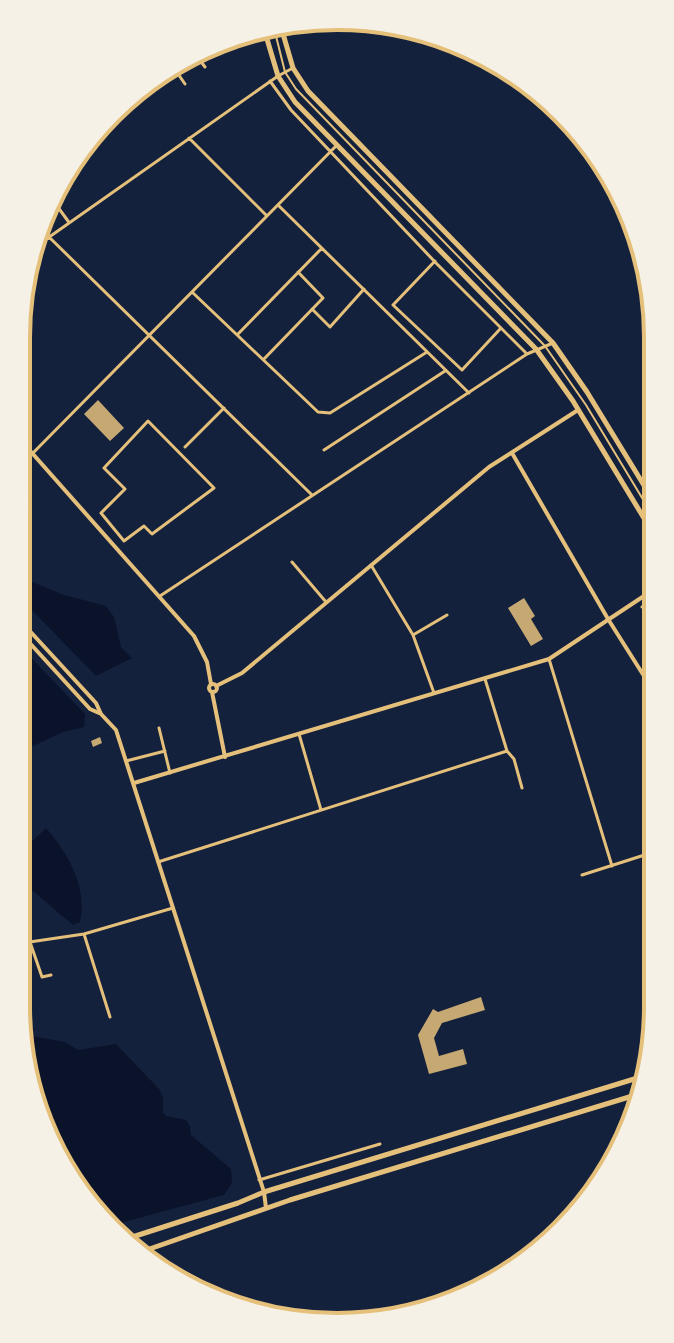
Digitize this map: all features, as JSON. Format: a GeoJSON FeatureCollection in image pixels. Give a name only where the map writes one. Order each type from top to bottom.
{"type":"FeatureCollection","features":[{"type":"Feature","properties":{"kind":"main road"},"geometry":{"type":"LineString","coordinates":[[283,35],[293,68],[308,91],[553,343],[597,407],[644,485]]}},
{"type":"Feature","properties":{"kind":"main road"},"geometry":{"type":"LineString","coordinates":[[267,38],[278,76],[295,102],[536,349],[578,410],[644,518]]}},
{"type":"Feature","properties":{"kind":"main road"},"geometry":{"type":"LineString","coordinates":[[134,1236],[264,1192],[635,1079]]}},
{"type":"Feature","properties":{"kind":"main road"},"geometry":{"type":"LineString","coordinates":[[149,1249],[266,1208],[631,1097]]}},
{"type":"Feature","properties":{"kind":"street"},"geometry":{"type":"LineString","coordinates":[[201,62],[205,67]]}},
{"type":"Feature","properties":{"kind":"street"},"geometry":{"type":"LineString","coordinates":[[46,239],[270,81],[293,68]]}},
{"type":"Feature","properties":{"kind":"street"},"geometry":{"type":"LineString","coordinates":[[178,74],[185,84]]}},
{"type":"Feature","properties":{"kind":"street"},"geometry":{"type":"LineString","coordinates":[[270,81],[291,110],[527,354]]}},
{"type":"Feature","properties":{"kind":"street"},"geometry":{"type":"LineString","coordinates":[[189,138],[267,216]]}},
{"type":"Feature","properties":{"kind":"street"},"geometry":{"type":"LineString","coordinates":[[32,454],[337,145]]}},
{"type":"Feature","properties":{"kind":"street"},"geometry":{"type":"LineString","coordinates":[[278,205],[470,394]]}},
{"type":"Feature","properties":{"kind":"street"},"geometry":{"type":"LineString","coordinates":[[59,208],[69,223]]}},
{"type":"Feature","properties":{"kind":"street"},"geometry":{"type":"LineString","coordinates":[[49,237],[313,496]]}},
{"type":"Feature","properties":{"kind":"street"},"geometry":{"type":"LineString","coordinates":[[237,334],[322,248]]}},
{"type":"Feature","properties":{"kind":"street"},"geometry":{"type":"LineString","coordinates":[[435,261],[393,305],[462,370],[501,328]]}},
{"type":"Feature","properties":{"kind":"street"},"geometry":{"type":"LineString","coordinates":[[264,359],[323,298],[298,272]]}},
{"type":"Feature","properties":{"kind":"street"},"geometry":{"type":"LineString","coordinates":[[312,309],[330,327],[364,289]]}},
{"type":"Feature","properties":{"kind":"street"},"geometry":{"type":"LineString","coordinates":[[192,292],[323,414],[330,413],[427,352]]}},
{"type":"Feature","properties":{"kind":"street"},"geometry":{"type":"LineString","coordinates":[[159,596],[527,354],[553,343]]}},
{"type":"Feature","properties":{"kind":"street"},"geometry":{"type":"LineString","coordinates":[[324,450],[446,370]]}},
{"type":"Feature","properties":{"kind":"street"},"geometry":{"type":"LineString","coordinates":[[185,447],[224,408]]}},
{"type":"Feature","properties":{"kind":"street"},"geometry":{"type":"LineString","coordinates":[[214,685],[242,673],[489,467],[578,410]]}},
{"type":"Feature","properties":{"kind":"street"},"geometry":{"type":"LineString","coordinates":[[148,421],[214,488],[152,534],[144,526],[124,541],[101,513],[125,489],[104,468],[148,421]]}},
{"type":"Feature","properties":{"kind":"street"},"geometry":{"type":"LineString","coordinates":[[30,452],[202,648],[217,690],[212,692],[225,757]]}},
{"type":"Feature","properties":{"kind":"street"},"geometry":{"type":"LineString","coordinates":[[512,452],[644,676]]}},
{"type":"Feature","properties":{"kind":"street"},"geometry":{"type":"LineString","coordinates":[[292,562],[326,603]]}},
{"type":"Feature","properties":{"kind":"street"},"geometry":{"type":"LineString","coordinates":[[371,565],[413,635],[434,693]]}},
{"type":"Feature","properties":{"kind":"street"},"geometry":{"type":"LineString","coordinates":[[134,783],[549,659],[644,596]]}},
{"type":"Feature","properties":{"kind":"street"},"geometry":{"type":"LineString","coordinates":[[413,635],[447,615]]}},
{"type":"Feature","properties":{"kind":"street"},"geometry":{"type":"LineString","coordinates":[[30,631],[96,703],[101,714],[116,730],[264,1192],[266,1208]]}},
{"type":"Feature","properties":{"kind":"street"},"geometry":{"type":"LineString","coordinates":[[30,643],[90,709],[101,714]]}},
{"type":"Feature","properties":{"kind":"street"},"geometry":{"type":"LineString","coordinates":[[549,659],[612,866]]}},
{"type":"Feature","properties":{"kind":"street"},"geometry":{"type":"LineString","coordinates":[[484,678],[522,788]]}},
{"type":"Feature","properties":{"kind":"street"},"geometry":{"type":"LineString","coordinates":[[159,728],[170,773]]}},
{"type":"Feature","properties":{"kind":"street"},"geometry":{"type":"LineString","coordinates":[[299,734],[321,810]]}},
{"type":"Feature","properties":{"kind":"street"},"geometry":{"type":"LineString","coordinates":[[126,761],[165,751]]}},
{"type":"Feature","properties":{"kind":"street"},"geometry":{"type":"LineString","coordinates":[[158,862],[507,751]]}},
{"type":"Feature","properties":{"kind":"street"},"geometry":{"type":"LineString","coordinates":[[582,875],[644,855]]}},
{"type":"Feature","properties":{"kind":"street"},"geometry":{"type":"LineString","coordinates":[[51,975],[42,977],[30,942],[84,934],[173,908]]}},
{"type":"Feature","properties":{"kind":"street"},"geometry":{"type":"LineString","coordinates":[[84,934],[110,1017]]}},
{"type":"Feature","properties":{"kind":"street"},"geometry":{"type":"LineString","coordinates":[[259,1180],[380,1144]]}},
{"type":"Feature","properties":{"kind":"street"},"geometry":{"type":"LineString","coordinates":[[360,1150],[363,1162]]}},
{"type":"Feature","properties":{"kind":"street"},"geometry":{"type":"LineString","coordinates":[[319,1163],[323,1174]]}},
{"type":"Feature","properties":{"kind":"lane"},"geometry":{"type":"LineString","coordinates":[[276,36],[285,72],[296,89],[545,346],[586,405],[644,501]]}},
{"type":"Feature","properties":{"kind":"water"},"geometry":{"type":"Polygon","coordinates":[[[30,581],[61,594],[106,606],[114,617],[121,647],[132,658],[96,676],[30,608],[30,581]]]}},
{"type":"Feature","properties":{"kind":"water"},"geometry":{"type":"Polygon","coordinates":[[[30,657],[85,714],[84,727],[63,732],[30,747],[30,657]]]}},
{"type":"Feature","properties":{"kind":"water"},"geometry":{"type":"Polygon","coordinates":[[[46,828],[62,848],[79,884],[80,922],[73,925],[30,889],[30,843],[46,828]]]}},
{"type":"Feature","properties":{"kind":"water"},"geometry":{"type":"Polygon","coordinates":[[[32,1036],[65,1042],[78,1050],[116,1044],[159,1089],[166,1116],[186,1120],[191,1135],[231,1169],[232,1183],[224,1195],[120,1223],[82,1177],[53,1123],[40,1085],[32,1036]]]}},
{"type":"Feature","properties":{"kind":"building"},"geometry":{"type":"Polygon","coordinates":[[[98,400],[124,428],[110,441],[84,414],[98,400]]]}},
{"type":"Feature","properties":{"kind":"building"},"geometry":{"type":"Polygon","coordinates":[[[524,598],[535,616],[531,619],[543,639],[531,646],[508,608],[524,598]]]}},
{"type":"Feature","properties":{"kind":"building"},"geometry":{"type":"Polygon","coordinates":[[[100,737],[102,743],[93,747],[91,741],[100,737]]]}},
{"type":"Feature","properties":{"kind":"building"},"geometry":{"type":"Polygon","coordinates":[[[481,997],[485,1010],[442,1023],[434,1038],[439,1056],[463,1049],[467,1064],[429,1074],[418,1035],[433,1009],[438,1012],[481,997]]]}}]}
